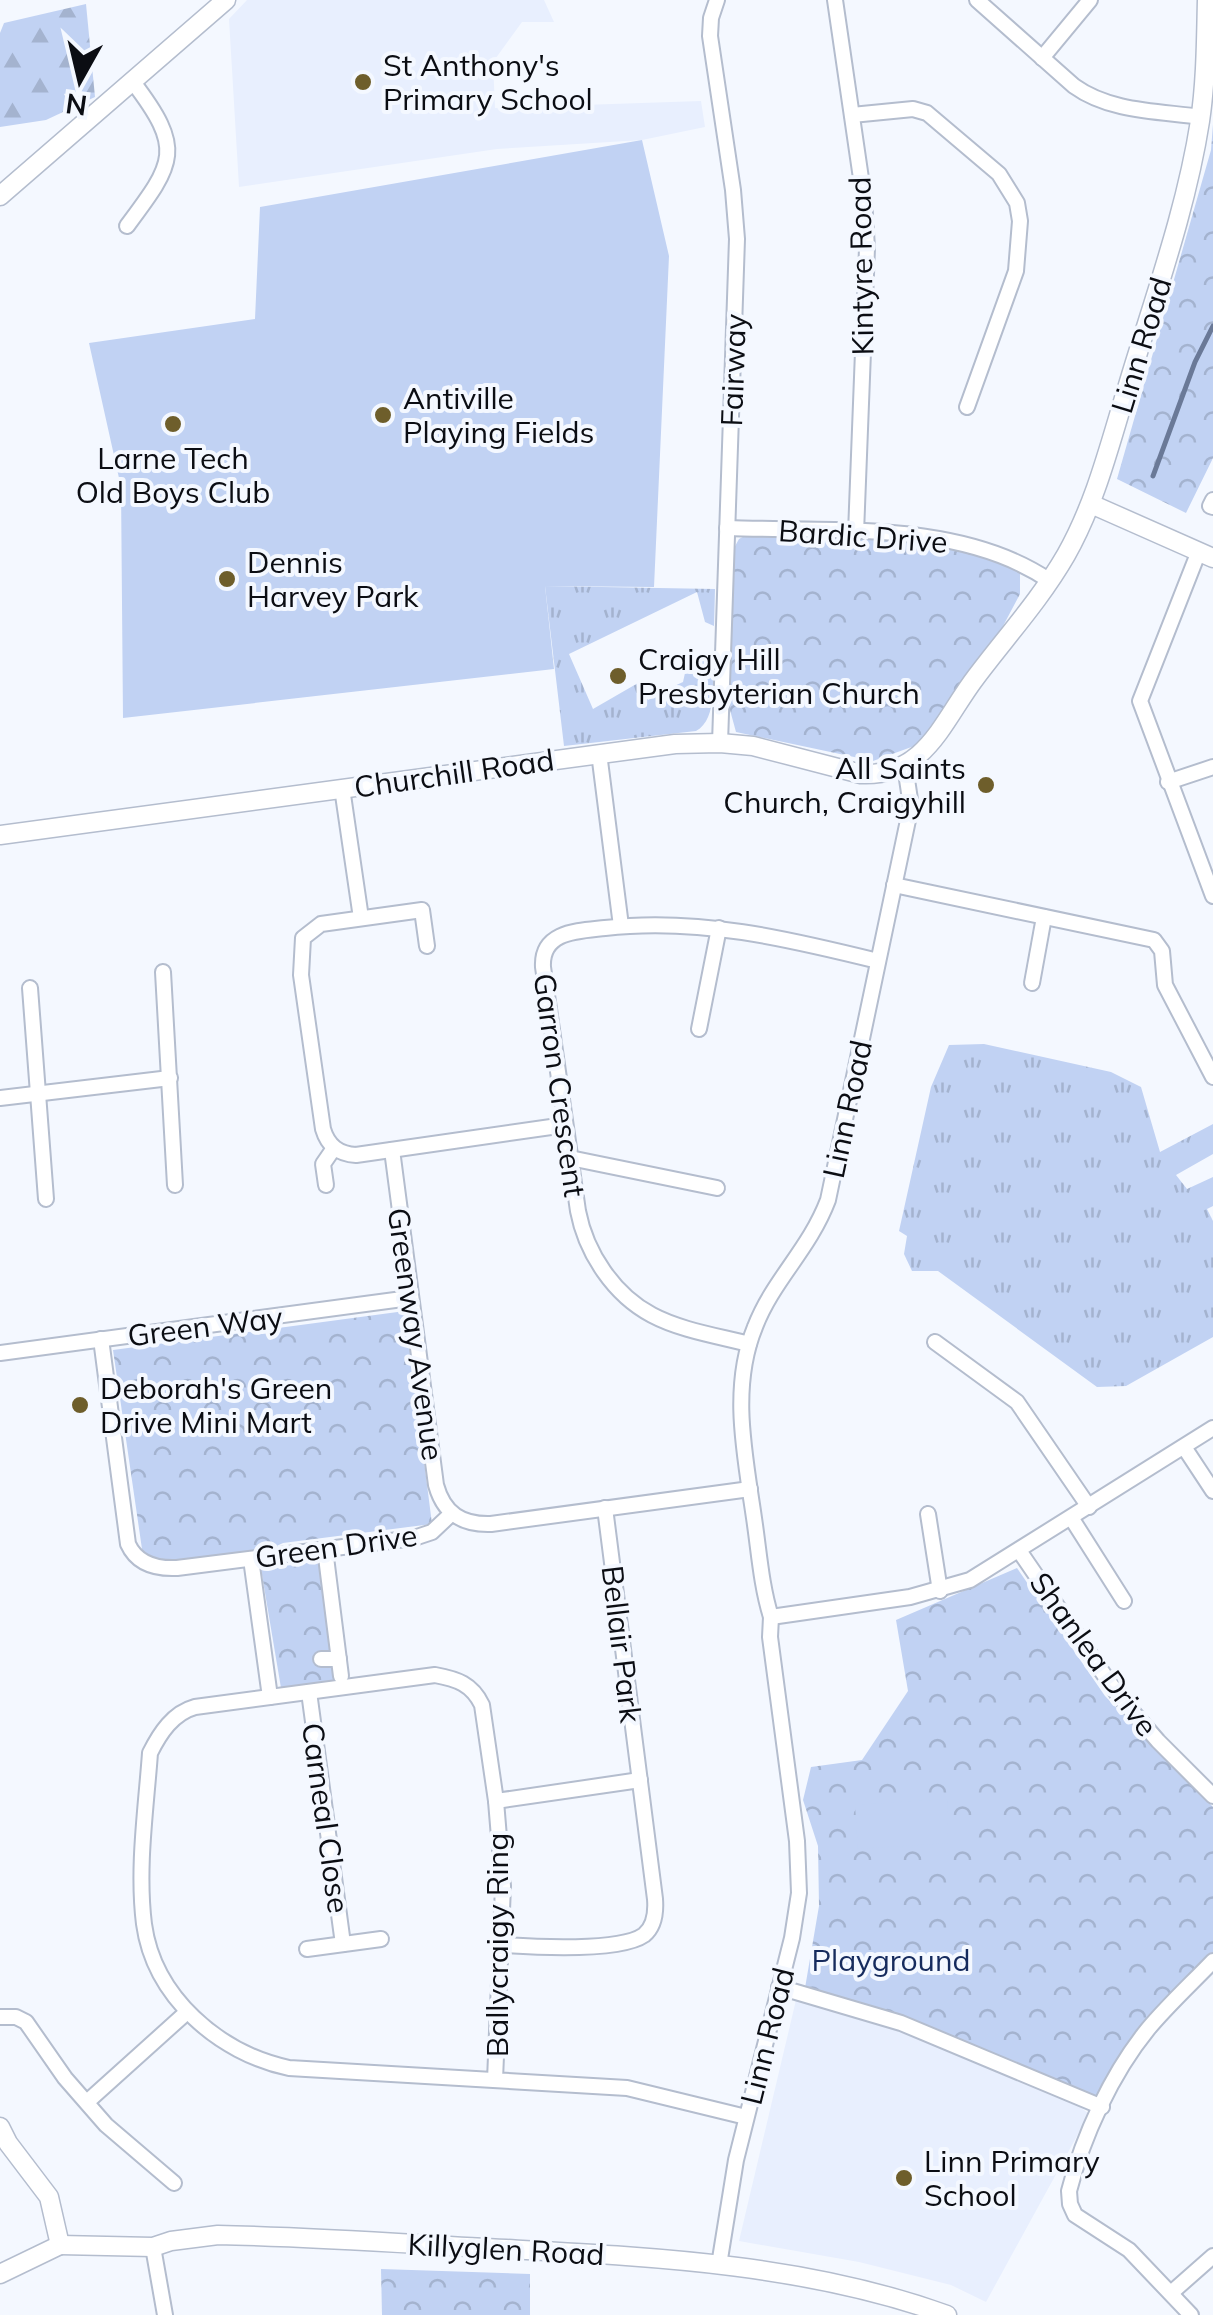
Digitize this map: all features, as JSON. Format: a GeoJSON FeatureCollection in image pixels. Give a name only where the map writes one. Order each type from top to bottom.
{"type":"FeatureCollection","features":[{"type":"Feature","properties":{"kind":"street"},"geometry":{"type":"LineString","coordinates":[[0,196],[226,0]]}},
{"type":"Feature","properties":{"kind":"street","name":"Fairway"},"geometry":{"type":"LineString","coordinates":[[717,0],[711,18],[711,44],[734,190],[736,239],[720,743]]}},
{"type":"Feature","properties":{"kind":"street","name":"Kintyre Road"},"geometry":{"type":"LineString","coordinates":[[834,0],[864,200],[867,248],[856,533]]}},
{"type":"Feature","properties":{"kind":"street"},"geometry":{"type":"LineString","coordinates":[[977,0],[996,6],[1042,58],[1074,86],[1099,100],[1201,116]]}},
{"type":"Feature","properties":{"kind":"street"},"geometry":{"type":"LineString","coordinates":[[1042,58],[1090,0]]}},
{"type":"Feature","properties":{"kind":"street","name":"Linn Road"},"geometry":{"type":"LineString","coordinates":[[719,2264],[746,2117],[797,1912],[799,1869],[770,1637],[771,1617],[750,1489],[740,1394],[749,1344],[770,1296],[809,1242],[828,1200],[912,806],[905,766],[943,730],[974,680],[1050,581],[1091,504],[1190,174],[1201,116],[1207,0]]}},
{"type":"Feature","properties":{"kind":"street"},"geometry":{"type":"LineString","coordinates":[[127,226],[156,186],[168,162],[169,144],[162,126],[132,82]]}},
{"type":"Feature","properties":{"kind":"street"},"geometry":{"type":"LineString","coordinates":[[852,114],[912,109],[927,114],[999,174],[1017,204],[1021,238],[1016,271],[967,407]]}},
{"type":"Feature","properties":{"kind":"street"},"geometry":{"type":"LineString","coordinates":[[1091,504],[1206,555],[1140,696],[1168,782],[1213,896]]}},
{"type":"Feature","properties":{"kind":"street","name":"Bardic Drive"},"geometry":{"type":"LineString","coordinates":[[727,528],[955,540],[999,555],[1050,581]]}},
{"type":"Feature","properties":{"kind":"street","name":"Churchill Road"},"geometry":{"type":"LineString","coordinates":[[0,835],[598,753],[720,743],[777,751],[861,774],[877,775],[905,766]]}},
{"type":"Feature","properties":{"kind":"street"},"geometry":{"type":"LineString","coordinates":[[598,753],[622,926]]}},
{"type":"Feature","properties":{"kind":"street"},"geometry":{"type":"LineString","coordinates":[[1168,782],[1213,767]]}},
{"type":"Feature","properties":{"kind":"street"},"geometry":{"type":"LineString","coordinates":[[342,788],[360,918]]}},
{"type":"Feature","properties":{"kind":"street"},"geometry":{"type":"LineString","coordinates":[[894,885],[1154,940],[1162,951],[1167,989],[1213,1077]]}},
{"type":"Feature","properties":{"kind":"street"},"geometry":{"type":"LineString","coordinates":[[427,946],[422,910],[316,926],[304,937],[300,952],[325,1137],[334,1148],[353,1155],[565,1126]]}},
{"type":"Feature","properties":{"kind":"street"},"geometry":{"type":"LineString","coordinates":[[1032,984],[1044,917]]}},
{"type":"Feature","properties":{"kind":"street","name":"Garron Crescent"},"geometry":{"type":"LineString","coordinates":[[749,1344],[654,1316],[620,1289],[594,1258],[583,1232],[570,1158],[544,952],[562,934],[670,923],[719,928],[878,960]]}},
{"type":"Feature","properties":{"kind":"street"},"geometry":{"type":"LineString","coordinates":[[699,1029],[719,928]]}},
{"type":"Feature","properties":{"kind":"street"},"geometry":{"type":"LineString","coordinates":[[163,972],[174,1185]]}},
{"type":"Feature","properties":{"kind":"street"},"geometry":{"type":"LineString","coordinates":[[30,988],[46,1199]]}},
{"type":"Feature","properties":{"kind":"street"},"geometry":{"type":"LineString","coordinates":[[0,1098],[170,1078]]}},
{"type":"Feature","properties":{"kind":"street"},"geometry":{"type":"LineString","coordinates":[[326,1186],[323,1164],[334,1148]]}},
{"type":"Feature","properties":{"kind":"street","name":"Greenway Avenue"},"geometry":{"type":"LineString","coordinates":[[392,1150],[437,1488],[451,1514]]}},
{"type":"Feature","properties":{"kind":"street"},"geometry":{"type":"LineString","coordinates":[[570,1158],[717,1188]]}},
{"type":"Feature","properties":{"kind":"street","name":"Green Way"},"geometry":{"type":"LineString","coordinates":[[0,1353],[410,1298]]}},
{"type":"Feature","properties":{"kind":"street","name":"Green Drive"},"geometry":{"type":"LineString","coordinates":[[101,1340],[126,1536],[131,1551],[145,1563],[166,1569],[422,1536],[451,1514],[464,1521],[485,1524],[750,1489]]}},
{"type":"Feature","properties":{"kind":"street"},"geometry":{"type":"LineString","coordinates":[[934,1342],[1017,1402],[1089,1507]]}},
{"type":"Feature","properties":{"kind":"street"},"geometry":{"type":"LineString","coordinates":[[771,1617],[940,1590],[970,1580],[1213,1428]]}},
{"type":"Feature","properties":{"kind":"street"},"geometry":{"type":"LineString","coordinates":[[1184,1447],[1213,1491]]}},
{"type":"Feature","properties":{"kind":"street","name":"Bellair Park"},"geometry":{"type":"LineString","coordinates":[[503,1945],[575,1947],[632,1940],[648,1930],[655,1917],[604,1508]]}},
{"type":"Feature","properties":{"kind":"street"},"geometry":{"type":"LineString","coordinates":[[928,1514],[940,1590]]}},
{"type":"Feature","properties":{"kind":"street"},"geometry":{"type":"LineString","coordinates":[[1072,1519],[1124,1601]]}},
{"type":"Feature","properties":{"kind":"street"},"geometry":{"type":"LineString","coordinates":[[325,1550],[341,1676]]}},
{"type":"Feature","properties":{"kind":"street","name":"Shanlea Drive"},"geometry":{"type":"LineString","coordinates":[[1020,1552],[1118,1695],[1158,1742],[1213,1796]]}},
{"type":"Feature","properties":{"kind":"street"},"geometry":{"type":"LineString","coordinates":[[252,1558],[270,1696]]}},
{"type":"Feature","properties":{"kind":"street"},"geometry":{"type":"LineString","coordinates":[[321,1659],[338,1659]]}},
{"type":"Feature","properties":{"kind":"street","name":"Ballycraigy Ring"},"geometry":{"type":"LineString","coordinates":[[436,1675],[454,1678],[468,1686],[482,1705],[503,1886],[495,2080],[275,2065],[226,2044],[187,2012],[163,1976],[144,1925],[142,1878],[150,1753],[158,1737],[184,1710],[270,1696],[436,1675]]}},
{"type":"Feature","properties":{"kind":"street","name":"Carneal Close"},"geometry":{"type":"LineString","coordinates":[[309,1692],[343,1944]]}},
{"type":"Feature","properties":{"kind":"street"},"geometry":{"type":"LineString","coordinates":[[496,1801],[640,1780]]}},
{"type":"Feature","properties":{"kind":"street"},"geometry":{"type":"LineString","coordinates":[[307,1949],[381,1939]]}},
{"type":"Feature","properties":{"kind":"street"},"geometry":{"type":"LineString","coordinates":[[1191,2315],[1130,2250],[1084,2223],[1070,2204],[1073,2176],[1128,2057],[1148,2029],[1213,1960]]}},
{"type":"Feature","properties":{"kind":"street"},"geometry":{"type":"LineString","coordinates":[[779,1988],[914,2028],[1102,2107]]}},
{"type":"Feature","properties":{"kind":"street"},"geometry":{"type":"LineString","coordinates":[[87,2102],[187,2012]]}},
{"type":"Feature","properties":{"kind":"street"},"geometry":{"type":"LineString","coordinates":[[0,2017],[16,2017],[26,2022],[65,2078],[106,2124],[174,2183]]}},
{"type":"Feature","properties":{"kind":"street"},"geometry":{"type":"LineString","coordinates":[[495,2080],[637,2089],[746,2117]]}},
{"type":"Feature","properties":{"kind":"street"},"geometry":{"type":"LineString","coordinates":[[0,2127],[49,2197],[60,2245],[0,2274]]}},
{"type":"Feature","properties":{"kind":"street","name":"Killyglen Road"},"geometry":{"type":"LineString","coordinates":[[60,2245],[154,2248],[196,2236],[258,2236],[654,2258],[797,2276],[947,2315]]}},
{"type":"Feature","properties":{"kind":"street"},"geometry":{"type":"LineString","coordinates":[[154,2248],[165,2315]]}},
{"type":"Feature","properties":{"kind":"street"},"geometry":{"type":"LineString","coordinates":[[1171,2294],[1213,2256]]}},
{"type":"Feature","properties":{"kind":"shaded area","name":"St Anthony's Primary School"},"geometry":{"type":"Polygon","coordinates":[[[247,0],[544,0],[554,22],[522,22],[493,62],[495,108],[701,101],[705,127],[642,140],[497,149],[239,187],[229,19],[247,0]]]}},
{"type":"Feature","properties":{"kind":"shaded area","name":"Linn Primary School"},"geometry":{"type":"Polygon","coordinates":[[[796,2000],[940,2046],[1075,2103],[1089,2114],[986,2302],[951,2285],[859,2262],[739,2241],[796,2000]]]}},
{"type":"Feature","properties":{"kind":"green space"},"geometry":{"type":"Polygon","coordinates":[[[86,4],[95,97],[46,120],[0,127],[0,33],[4,23],[86,4]]]}},
{"type":"Feature","properties":{"kind":"green space"},"geometry":{"type":"Polygon","coordinates":[[[1213,124],[1213,458],[1186,513],[1117,479],[1211,150],[1213,124]]]}},
{"type":"Feature","properties":{"kind":"green space","name":"Antiville Playing Fields"},"geometry":{"type":"Polygon","coordinates":[[[642,140],[669,256],[654,587],[545,586],[554,669],[123,718],[121,487],[89,343],[255,319],[260,207],[642,140]]]}},
{"type":"Feature","properties":{"kind":"green space"},"geometry":{"type":"Polygon","coordinates":[[[750,533],[930,543],[978,553],[1020,573],[1020,594],[1002,628],[939,721],[917,745],[873,761],[736,732],[730,710],[734,548],[739,539],[750,533]]]}},
{"type":"Feature","properties":{"kind":"green space"},"geometry":{"type":"Polygon","coordinates":[[[545,586],[715,589],[714,626],[705,622],[697,592],[569,654],[593,709],[638,683],[648,700],[654,697],[651,691],[657,689],[659,693],[683,682],[687,664],[713,652],[713,696],[703,725],[696,731],[564,746],[545,586]]]}},
{"type":"Feature","properties":{"kind":"green space"},"geometry":{"type":"Polygon","coordinates":[[[984,1044],[1111,1072],[1141,1087],[1160,1152],[1213,1124],[1213,1154],[1176,1175],[1187,1189],[1213,1177],[1213,1206],[1207,1209],[1213,1221],[1213,1337],[1126,1386],[1097,1387],[938,1271],[912,1271],[904,1254],[907,1236],[899,1231],[931,1087],[949,1045],[984,1044]]]}},
{"type":"Feature","properties":{"kind":"green space"},"geometry":{"type":"Polygon","coordinates":[[[405,1311],[432,1524],[283,1543],[266,1551],[151,1560],[142,1549],[113,1350],[405,1311]]]}},
{"type":"Feature","properties":{"kind":"green space"},"geometry":{"type":"Polygon","coordinates":[[[322,1561],[339,1682],[281,1688],[261,1569],[322,1561]]]}},
{"type":"Feature","properties":{"kind":"green space","name":"Playground"},"geometry":{"type":"Polygon","coordinates":[[[1017,1568],[1105,1696],[1213,1807],[1213,1964],[1099,2099],[805,1988],[819,1906],[818,1846],[803,1800],[811,1767],[862,1760],[908,1691],[896,1620],[1017,1568]]]}},
{"type":"Feature","properties":{"kind":"green space"},"geometry":{"type":"Polygon","coordinates":[[[947,1799],[948,1843],[858,1849],[855,1805],[947,1799]]]}},
{"type":"Feature","properties":{"kind":"green space"},"geometry":{"type":"Polygon","coordinates":[[[381,2269],[530,2274],[530,2315],[382,2315],[381,2269]]]}},
{"type":"Feature","properties":{"kind":"waterway"},"geometry":{"type":"LineString","coordinates":[[1153,476],[1195,362],[1213,326]]}},
{"type":"Feature","properties":{"kind":"place","name":"St Anthony's Primary School"},"geometry":{"type":"Point","coordinates":[363,82]}},
{"type":"Feature","properties":{"kind":"place","name":"Antiville Playing Fields"},"geometry":{"type":"Point","coordinates":[383,415]}},
{"type":"Feature","properties":{"kind":"place","name":"Larne Tech Old Boys Club"},"geometry":{"type":"Point","coordinates":[173,424]}},
{"type":"Feature","properties":{"kind":"place","name":"Dennis Harvey Park"},"geometry":{"type":"Point","coordinates":[227,579]}},
{"type":"Feature","properties":{"kind":"place","name":"Craigy Hill Presbyterian Church"},"geometry":{"type":"Point","coordinates":[618,676]}},
{"type":"Feature","properties":{"kind":"place","name":"All Saints Church, Craigyhill"},"geometry":{"type":"Point","coordinates":[986,785]}},
{"type":"Feature","properties":{"kind":"place","name":"Deborah's Green Drive Mini Mart"},"geometry":{"type":"Point","coordinates":[80,1405]}},
{"type":"Feature","properties":{"kind":"place","name":"Linn Primary School"},"geometry":{"type":"Point","coordinates":[904,2178]}}]}
